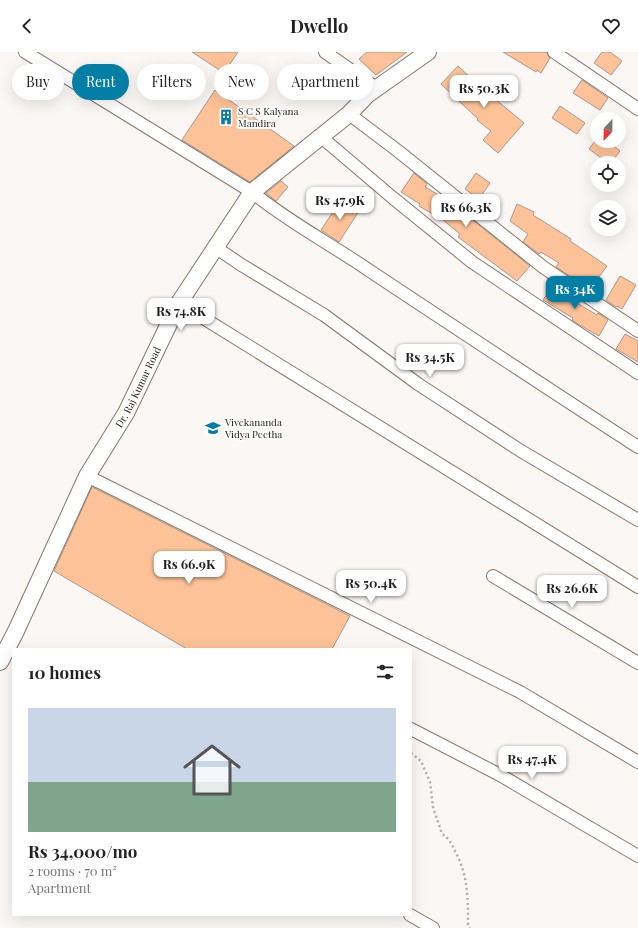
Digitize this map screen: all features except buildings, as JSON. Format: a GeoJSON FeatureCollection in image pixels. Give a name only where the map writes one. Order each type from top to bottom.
{"type":"FeatureCollection","features":[{"type":"Feature","properties":{"kind":"street"},"geometry":{"type":"LineString","coordinates":[[26,52],[252,192],[269,207],[345,254],[638,447]]}},
{"type":"Feature","properties":{"kind":"street"},"geometry":{"type":"LineString","coordinates":[[325,52],[376,88]]}},
{"type":"Feature","properties":{"kind":"street","name":"Dr. Raj Kumar Road"},"geometry":{"type":"LineString","coordinates":[[0,662],[16,631],[87,476],[126,413],[179,303],[252,192],[349,114],[367,95],[428,52]]}},
{"type":"Feature","properties":{"kind":"street"},"geometry":{"type":"LineString","coordinates":[[554,52],[638,109]]}},
{"type":"Feature","properties":{"kind":"street"},"geometry":{"type":"LineString","coordinates":[[349,114],[398,151],[543,267],[638,331]]}},
{"type":"Feature","properties":{"kind":"street"},"geometry":{"type":"LineString","coordinates":[[320,136],[472,262],[638,373]]}},
{"type":"Feature","properties":{"kind":"street"},"geometry":{"type":"LineString","coordinates":[[215,247],[324,315],[418,384],[508,442],[638,520]]}},
{"type":"Feature","properties":{"kind":"street"},"geometry":{"type":"LineString","coordinates":[[179,303],[638,587]]}},
{"type":"Feature","properties":{"kind":"street"},"geometry":{"type":"LineString","coordinates":[[87,476],[520,692],[638,762]]}},
{"type":"Feature","properties":{"kind":"street"},"geometry":{"type":"LineString","coordinates":[[493,576],[638,663]]}},
{"type":"Feature","properties":{"kind":"street"},"geometry":{"type":"LineString","coordinates":[[412,730],[500,775],[638,856]]}},
{"type":"Feature","properties":{"kind":"street"},"geometry":{"type":"LineString","coordinates":[[412,916],[433,928]]}},
{"type":"Feature","properties":{"kind":"path"},"geometry":{"type":"LineString","coordinates":[[412,754],[422,761],[430,782],[433,807],[442,834],[448,837],[462,864],[468,891],[468,925],[470,928]]}},
{"type":"Feature","properties":{"kind":"place","name":"S C S Kalyana Mandira"},"geometry":{"type":"Point","coordinates":[226,117]}},
{"type":"Feature","properties":{"kind":"place","name":"Vivekananda Vidya Peetha"},"geometry":{"type":"Point","coordinates":[213,428]}}]}
